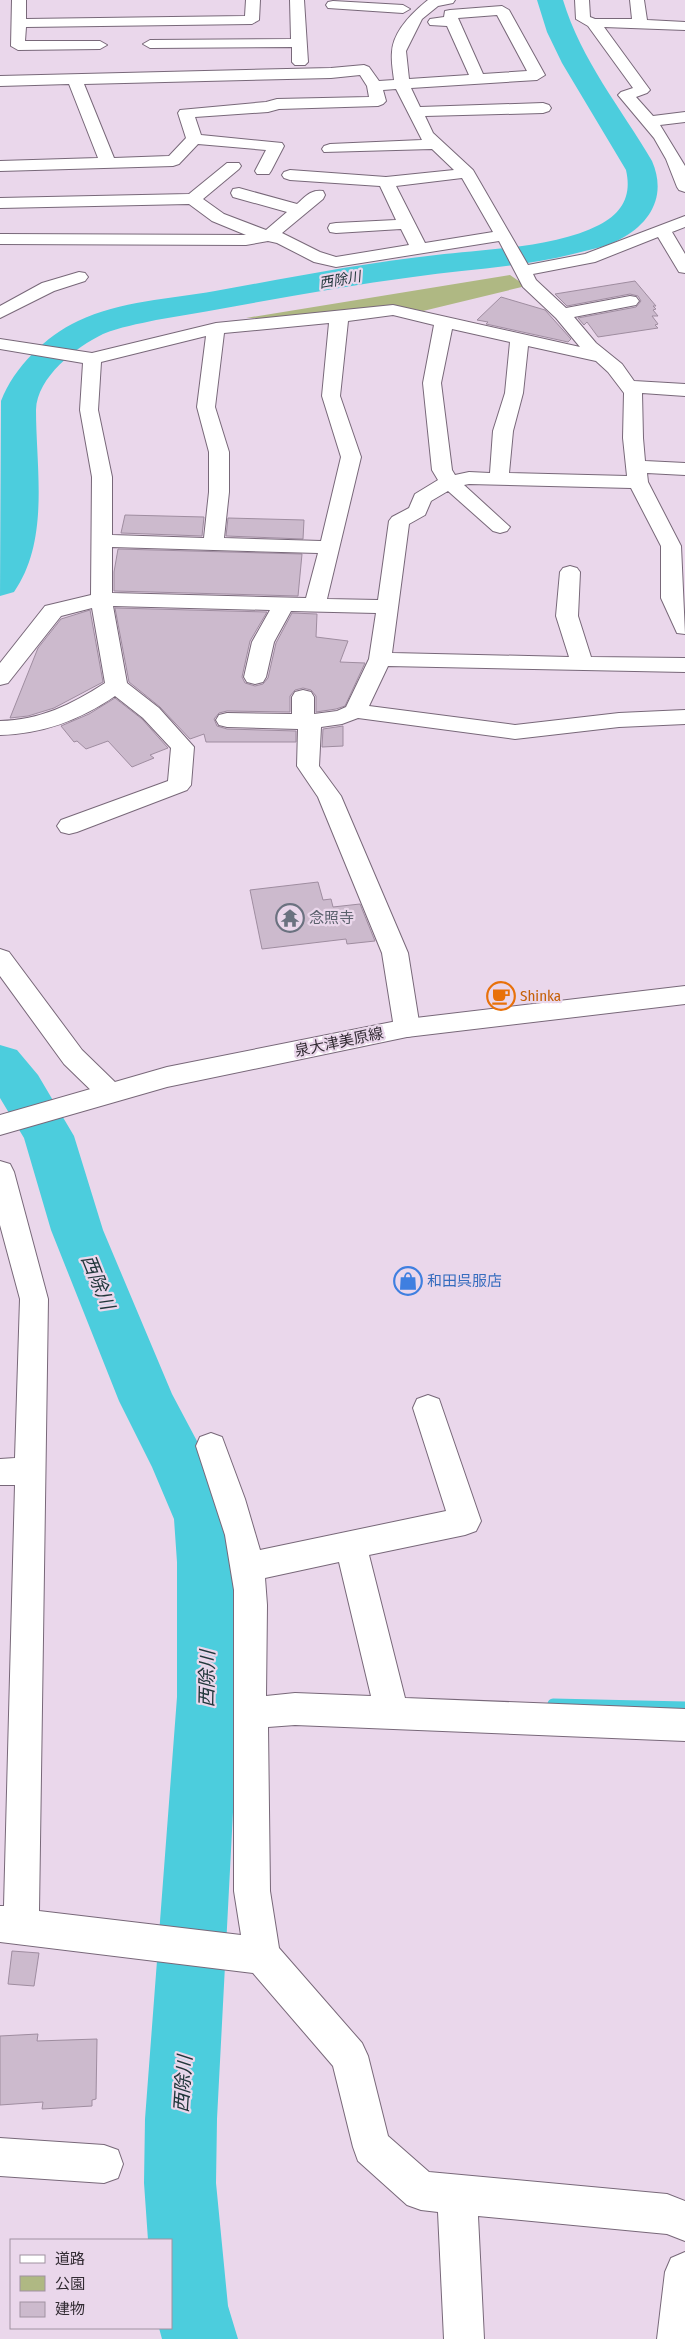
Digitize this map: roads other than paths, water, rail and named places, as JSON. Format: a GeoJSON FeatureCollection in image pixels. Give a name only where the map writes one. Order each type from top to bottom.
{"type":"FeatureCollection","features":[{"type":"Feature","properties":{"kind":"street"},"geometry":{"type":"LineString","coordinates":[[20,0],[18,46],[21,80]]}},
{"type":"Feature","properties":{"kind":"street"},"geometry":{"type":"LineString","coordinates":[[19,23],[252,20],[253,0]]}},
{"type":"Feature","properties":{"kind":"street"},"geometry":{"type":"LineString","coordinates":[[297,0],[300,74]]}},
{"type":"Feature","properties":{"kind":"street"},"geometry":{"type":"LineString","coordinates":[[448,0],[433,3],[413,22],[402,40],[399,51],[402,85],[426,135],[468,173],[506,238],[529,283],[562,314],[590,347],[615,368],[633,393],[633,438],[638,475],[678,548],[672,598],[685,628]]}},
{"type":"Feature","properties":{"kind":"street"},"geometry":{"type":"LineString","coordinates":[[582,0],[583,19],[593,23],[640,23],[683,30]]}},
{"type":"Feature","properties":{"kind":"street"},"geometry":{"type":"LineString","coordinates":[[637,0],[640,23]]}},
{"type":"Feature","properties":{"kind":"street"},"geometry":{"type":"LineString","coordinates":[[333,5],[369,3],[403,9]]}},
{"type":"Feature","properties":{"kind":"street"},"geometry":{"type":"LineString","coordinates":[[376,86],[537,75],[502,10],[450,14],[478,79]]}},
{"type":"Feature","properties":{"kind":"street"},"geometry":{"type":"LineString","coordinates":[[95,79],[100,46],[101,21]]}},
{"type":"Feature","properties":{"kind":"street"},"geometry":{"type":"LineString","coordinates":[[413,22],[452,21]]}},
{"type":"Feature","properties":{"kind":"street"},"geometry":{"type":"LineString","coordinates":[[593,23],[642,90],[626,95],[677,146],[684,178]]}},
{"type":"Feature","properties":{"kind":"street"},"geometry":{"type":"LineString","coordinates":[[157,76],[155,44],[250,37],[299,43]]}},
{"type":"Feature","properties":{"kind":"street"},"geometry":{"type":"LineString","coordinates":[[246,74],[250,37]]}},
{"type":"Feature","properties":{"kind":"street"},"geometry":{"type":"LineString","coordinates":[[18,46],[100,46]]}},
{"type":"Feature","properties":{"kind":"street"},"geometry":{"type":"LineString","coordinates":[[0,81],[300,74],[364,70],[376,86],[378,100],[277,104],[268,107],[186,113]]}},
{"type":"Feature","properties":{"kind":"street"},"geometry":{"type":"LineString","coordinates":[[268,74],[277,104]]}},
{"type":"Feature","properties":{"kind":"street"},"geometry":{"type":"LineString","coordinates":[[175,76],[194,139]]}},
{"type":"Feature","properties":{"kind":"street"},"geometry":{"type":"LineString","coordinates":[[75,80],[123,178]]}},
{"type":"Feature","properties":{"kind":"street"},"geometry":{"type":"LineString","coordinates":[[415,112],[528,115],[543,108]]}},
{"type":"Feature","properties":{"kind":"street"},"geometry":{"type":"LineString","coordinates":[[650,121],[685,117]]}},
{"type":"Feature","properties":{"kind":"street"},"geometry":{"type":"LineString","coordinates":[[0,203],[33,202],[123,178],[174,161],[194,139]]}},
{"type":"Feature","properties":{"kind":"street"},"geometry":{"type":"LineString","coordinates":[[194,139],[276,146],[263,171]]}},
{"type":"Feature","properties":{"kind":"street"},"geometry":{"type":"LineString","coordinates":[[331,148],[436,144]]}},
{"type":"Feature","properties":{"kind":"street"},"geometry":{"type":"LineString","coordinates":[[0,148],[8,166],[33,202]]}},
{"type":"Feature","properties":{"kind":"street"},"geometry":{"type":"LineString","coordinates":[[8,166],[123,178],[193,198],[211,213],[269,236],[282,239],[318,259],[336,262],[419,248],[506,238]]}},
{"type":"Feature","properties":{"kind":"street"},"geometry":{"type":"LineString","coordinates":[[193,198],[233,166]]}},
{"type":"Feature","properties":{"kind":"street"},"geometry":{"type":"LineString","coordinates":[[290,175],[386,182],[468,173]]}},
{"type":"Feature","properties":{"kind":"street"},"geometry":{"type":"LineString","coordinates":[[386,182],[419,248]]}},
{"type":"Feature","properties":{"kind":"street"},"geometry":{"type":"LineString","coordinates":[[239,193],[300,210]]}},
{"type":"Feature","properties":{"kind":"street"},"geometry":{"type":"LineString","coordinates":[[0,239],[246,240],[269,236],[317,195]]}},
{"type":"Feature","properties":{"kind":"street"},"geometry":{"type":"LineString","coordinates":[[520,268],[589,258],[685,221]]}},
{"type":"Feature","properties":{"kind":"street"},"geometry":{"type":"LineString","coordinates":[[336,228],[407,224]]}},
{"type":"Feature","properties":{"kind":"street"},"geometry":{"type":"LineString","coordinates":[[662,230],[683,263]]}},
{"type":"Feature","properties":{"kind":"street"},"geometry":{"type":"LineString","coordinates":[[0,313],[48,287],[79,277]]}},
{"type":"Feature","properties":{"kind":"street"},"geometry":{"type":"LineString","coordinates":[[562,314],[630,301]]}},
{"type":"Feature","properties":{"kind":"street"},"geometry":{"type":"LineString","coordinates":[[9,345],[89,359],[216,328],[339,317],[393,310],[602,357]]}},
{"type":"Feature","properties":{"kind":"street"},"geometry":{"type":"LineString","coordinates":[[315,606],[351,457],[331,396],[339,317]]}},
{"type":"Feature","properties":{"kind":"street"},"geometry":{"type":"LineString","coordinates":[[444,321],[432,383],[442,470],[449,482],[500,527]]}},
{"type":"Feature","properties":{"kind":"street"},"geometry":{"type":"LineString","coordinates":[[213,545],[219,492],[219,452],[206,407],[216,328]]}},
{"type":"Feature","properties":{"kind":"street"},"geometry":{"type":"LineString","coordinates":[[499,480],[503,431],[514,393],[520,338]]}},
{"type":"Feature","properties":{"kind":"street"},"geometry":{"type":"LineString","coordinates":[[69,826],[179,785],[183,747],[150,713],[116,686],[102,599],[102,477],[89,410],[89,359]]}},
{"type":"Feature","properties":{"kind":"street"},"geometry":{"type":"LineString","coordinates":[[628,386],[685,390]]}},
{"type":"Feature","properties":{"kind":"street"},"geometry":{"type":"LineString","coordinates":[[355,711],[380,659],[399,521],[418,511],[422,498],[449,482],[469,478],[499,480],[638,475],[685,469]]}},
{"type":"Feature","properties":{"kind":"street"},"geometry":{"type":"LineString","coordinates":[[102,540],[213,545],[329,547]]}},
{"type":"Feature","properties":{"kind":"street"},"geometry":{"type":"LineString","coordinates":[[672,598],[685,571]]}},
{"type":"Feature","properties":{"kind":"street"},"geometry":{"type":"LineString","coordinates":[[570,572],[567,616],[582,664]]}},
{"type":"Feature","properties":{"kind":"street"},"geometry":{"type":"LineString","coordinates":[[0,678],[53,611],[102,599],[388,607]]}},
{"type":"Feature","properties":{"kind":"street"},"geometry":{"type":"LineString","coordinates":[[255,677],[263,642],[282,605]]}},
{"type":"Feature","properties":{"kind":"street"},"geometry":{"type":"LineString","coordinates":[[380,659],[685,665]]}},
{"type":"Feature","properties":{"kind":"street"},"geometry":{"type":"LineString","coordinates":[[0,728],[20,729],[56,718],[83,708],[116,686]]}},
{"type":"Feature","properties":{"kind":"street"},"geometry":{"type":"LineString","coordinates":[[303,697],[307,722],[308,766],[329,796],[395,953],[407,1028]]}},
{"type":"Feature","properties":{"kind":"street"},"geometry":{"type":"LineString","coordinates":[[227,720],[307,722],[342,717],[355,711],[515,732],[619,720],[685,717]]}},
{"type":"Feature","properties":{"kind":"street"},"geometry":{"type":"LineString","coordinates":[[0,958],[101,1095]]}},
{"type":"Feature","properties":{"kind":"street","name":"泉大津美原線"},"geometry":{"type":"LineString","coordinates":[[0,1125],[167,1077],[407,1028],[685,995]]}},
{"type":"Feature","properties":{"kind":"street"},"geometry":{"type":"LineString","coordinates":[[0,1172],[34,1298],[31,1471],[10,1925],[253,1954],[349,2056],[372,2147],[421,2191],[667,2214],[685,2221]]}},
{"type":"Feature","properties":{"kind":"street"},"geometry":{"type":"LineString","coordinates":[[247,1567],[465,1522],[428,1408]]}},
{"type":"Feature","properties":{"kind":"street"},"geometry":{"type":"LineString","coordinates":[[211,1446],[241,1531],[250,1591],[253,1954]]}},
{"type":"Feature","properties":{"kind":"street"},"geometry":{"type":"LineString","coordinates":[[0,1472],[31,1471]]}},
{"type":"Feature","properties":{"kind":"street"},"geometry":{"type":"LineString","coordinates":[[351,1545],[392,1713]]}},
{"type":"Feature","properties":{"kind":"street"},"geometry":{"type":"LineString","coordinates":[[250,1712],[295,1709],[685,1725]]}},
{"type":"Feature","properties":{"kind":"street"},"geometry":{"type":"LineString","coordinates":[[0,2157],[104,2164]]}},
{"type":"Feature","properties":{"kind":"street"},"geometry":{"type":"LineString","coordinates":[[457,2194],[464,2339]]}},
{"type":"Feature","properties":{"kind":"street"},"geometry":{"type":"LineString","coordinates":[[677,2339],[685,2272]]}},
{"type":"Feature","properties":{"kind":"waterway","name":"西除川"},"geometry":{"type":"LineString","coordinates":[[0,584],[8,568],[17,532],[19,401],[27,383],[39,368],[58,349],[80,333],[123,317],[156,310],[386,271],[561,248],[606,234],[619,227],[631,216],[643,196],[644,189],[641,170],[576,63],[561,32],[550,0]]}},
{"type":"Feature","properties":{"kind":"waterway","name":"西除川"},"geometry":{"type":"LineString","coordinates":[[0,1063],[20,1088],[49,1136],[77,1230],[147,1401],[178,1461],[203,1519],[207,1562],[208,1697],[181,2119],[180,2183],[190,2306],[200,2339]]}},
{"type":"Feature","properties":{"kind":"waterway"},"geometry":{"type":"LineString","coordinates":[[208,1697],[245,1698]]}},
{"type":"Feature","properties":{"kind":"waterway"},"geometry":{"type":"LineString","coordinates":[[553,1704],[685,1707]]}},
{"type":"Feature","properties":{"kind":"place","name":"念照寺"},"geometry":{"type":"Point","coordinates":[290,918]}},
{"type":"Feature","properties":{"kind":"place","name":"Shinka"},"geometry":{"type":"Point","coordinates":[501,996]}},
{"type":"Feature","properties":{"kind":"place","name":"和田呉服店"},"geometry":{"type":"Point","coordinates":[408,1281]}}]}
